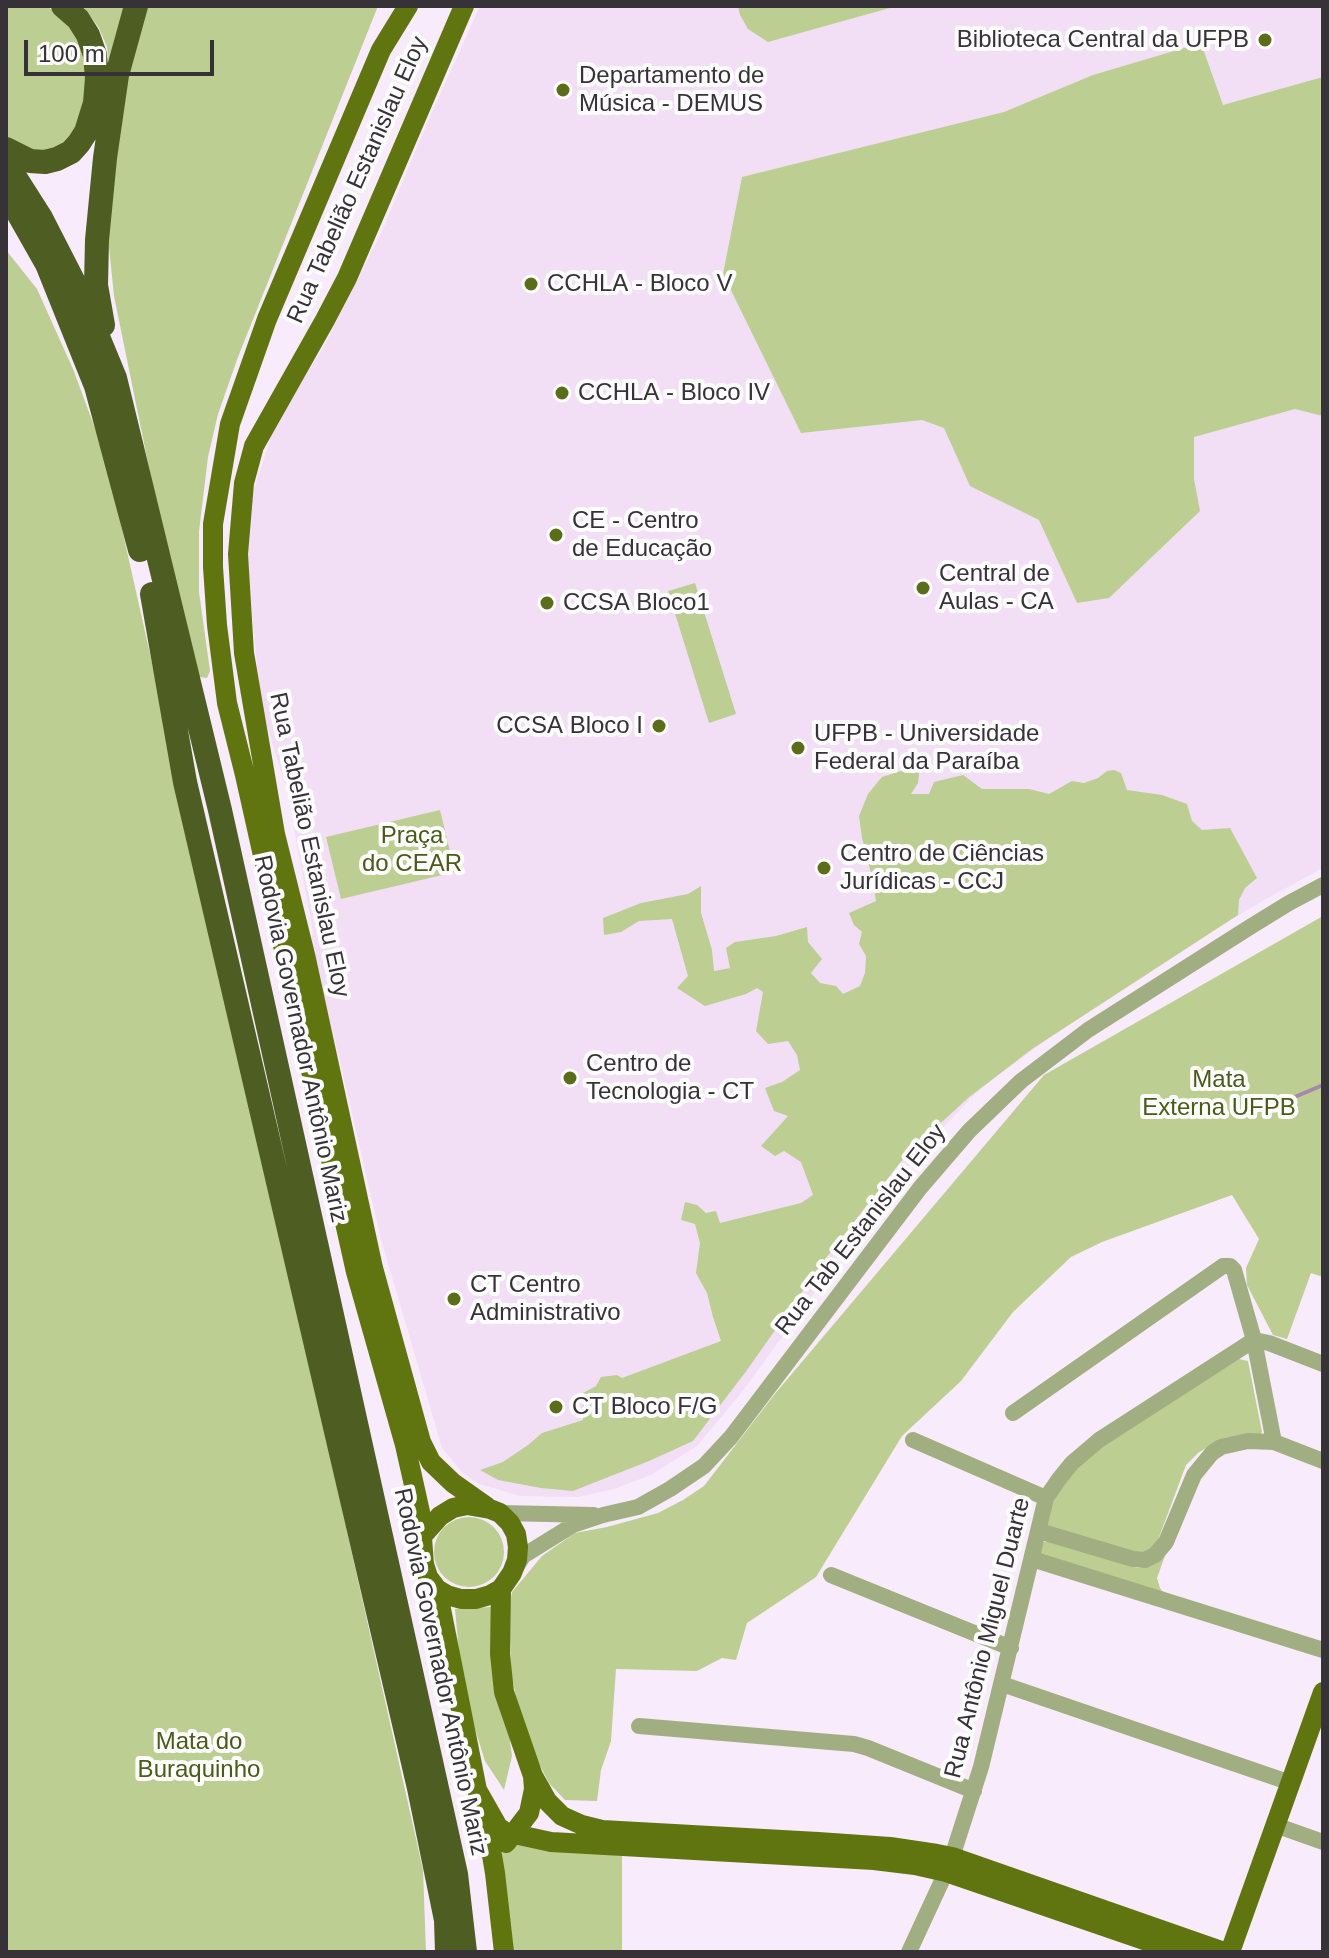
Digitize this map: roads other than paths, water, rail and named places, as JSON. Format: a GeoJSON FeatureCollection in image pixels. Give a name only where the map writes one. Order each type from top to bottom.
{"type":"FeatureCollection","features":[{"type":"Feature","properties":{"kind":"highway"},"geometry":{"type":"LineString","coordinates":[[6,149],[30,161],[45,162],[71,152],[86,132],[95,103],[95,55],[78,19],[63,6]]}},
{"type":"Feature","properties":{"kind":"highway"},"geometry":{"type":"LineString","coordinates":[[115,378],[96,285],[97,240],[117,75],[136,6]]}},
{"type":"Feature","properties":{"kind":"highway","name":"Rodovia Governador Antônio Mariz"},"geometry":{"type":"LineString","coordinates":[[6,163],[41,218],[75,284],[115,378],[220,810],[456,1874],[465,1952]]}},
{"type":"Feature","properties":{"kind":"highway","name":"Rodovia Governador Antônio Mariz"},"geometry":{"type":"LineString","coordinates":[[6,191],[47,264],[100,398],[156,610],[185,782],[419,1788],[446,1920],[447,1952]]}},
{"type":"Feature","properties":{"kind":"highway"},"geometry":{"type":"LineString","coordinates":[[6,220],[47,264]]}},
{"type":"Feature","properties":{"kind":"main road"},"geometry":{"type":"LineString","coordinates":[[381,50],[396,6]]}},
{"type":"Feature","properties":{"kind":"main road","name":"Rua Tabelião Estanislau Eloy"},"geometry":{"type":"LineString","coordinates":[[408,6],[381,50],[267,319],[230,424],[213,524],[213,567],[227,703],[356,1272],[405,1445],[423,1535]]}},
{"type":"Feature","properties":{"kind":"main road","name":"Rua Tabelião Estanislau Eloy"},"geometry":{"type":"LineString","coordinates":[[464,6],[347,278],[254,446],[244,483],[238,554],[244,653],[275,834],[306,959],[373,1268],[421,1442],[431,1462],[453,1483],[495,1511]]}},
{"type":"Feature","properties":{"kind":"main road"},"geometry":{"type":"LineString","coordinates":[[437,1589],[461,1599],[476,1599],[490,1595],[506,1581],[517,1560],[518,1547],[510,1523],[495,1511],[467,1505],[453,1508],[440,1516],[423,1535],[424,1564],[428,1577],[437,1589],[488,1832],[504,1952]]}},
{"type":"Feature","properties":{"kind":"main road"},"geometry":{"type":"LineString","coordinates":[[506,1581],[500,1654],[504,1692],[533,1776],[547,1801],[562,1816],[602,1830],[890,1847],[1227,1952],[1323,1693]]}},
{"type":"Feature","properties":{"kind":"main road"},"geometry":{"type":"LineString","coordinates":[[495,1873],[499,1854],[529,1813],[533,1776]]}},
{"type":"Feature","properties":{"kind":"main road"},"geometry":{"type":"LineString","coordinates":[[477,1790],[498,1827],[513,1834],[551,1842],[874,1860],[915,1865],[949,1864],[1179,1952]]}},
{"type":"Feature","properties":{"kind":"street","name":"Rua Tab Estanislau Eloy"},"geometry":{"type":"LineString","coordinates":[[506,1581],[523,1556],[573,1525],[638,1507],[704,1466],[731,1437],[920,1188],[969,1131],[1021,1081],[1088,1030],[1289,903],[1323,885]]}},
{"type":"Feature","properties":{"kind":"street","name":"Rua Tab Estanislau Eloy"},"geometry":{"type":"LineString","coordinates":[[1289,903],[1323,896]]}},
{"type":"Feature","properties":{"kind":"street"},"geometry":{"type":"LineString","coordinates":[[1013,1413],[1223,1266],[1230,1266],[1234,1270],[1254,1340],[1274,1442]]}},
{"type":"Feature","properties":{"kind":"street"},"geometry":{"type":"LineString","coordinates":[[1254,1340],[1323,1364]]}},
{"type":"Feature","properties":{"kind":"street","name":"Rua Antônio Miguel Duarte"},"geometry":{"type":"LineString","coordinates":[[909,1952],[949,1864],[974,1791],[1046,1498],[1072,1463],[1099,1440],[1254,1340]]}},
{"type":"Feature","properties":{"kind":"street"},"geometry":{"type":"LineString","coordinates":[[913,1440],[1046,1498]]}},
{"type":"Feature","properties":{"kind":"street"},"geometry":{"type":"LineString","coordinates":[[1039,1531],[1133,1559],[1151,1558],[1166,1542],[1194,1475],[1221,1447],[1248,1441],[1274,1442],[1323,1461]]}},
{"type":"Feature","properties":{"kind":"street","name":"Rua Tab Estanislau Eloy"},"geometry":{"type":"LineString","coordinates":[[495,1511],[603,1515]]}},
{"type":"Feature","properties":{"kind":"street"},"geometry":{"type":"LineString","coordinates":[[1032,1559],[1323,1650]]}},
{"type":"Feature","properties":{"kind":"street"},"geometry":{"type":"LineString","coordinates":[[831,1575],[1011,1648]]}},
{"type":"Feature","properties":{"kind":"street"},"geometry":{"type":"LineString","coordinates":[[1002,1684],[1291,1783]]}},
{"type":"Feature","properties":{"kind":"street"},"geometry":{"type":"LineString","coordinates":[[639,1726],[854,1744],[974,1791]]}},
{"type":"Feature","properties":{"kind":"street"},"geometry":{"type":"LineString","coordinates":[[1275,1825],[1323,1842]]}},
{"type":"Feature","properties":{"kind":"waterway"},"geometry":{"type":"LineString","coordinates":[[1264,1110],[1323,1085]]}},
{"type":"Feature","properties":{"kind":"place","name":"Biblioteca Central da UFPB"},"geometry":{"type":"Point","coordinates":[1265,40]}},
{"type":"Feature","properties":{"kind":"place","name":"Departamento de Música - DEMUS"},"geometry":{"type":"Point","coordinates":[563,90]}},
{"type":"Feature","properties":{"kind":"place","name":"CCHLA - Bloco V"},"geometry":{"type":"Point","coordinates":[531,284]}},
{"type":"Feature","properties":{"kind":"place","name":"CCHLA - Bloco IV"},"geometry":{"type":"Point","coordinates":[562,393]}},
{"type":"Feature","properties":{"kind":"place","name":"CE - Centro de Educação"},"geometry":{"type":"Point","coordinates":[556,535]}},
{"type":"Feature","properties":{"kind":"place","name":"Central de Aulas - CA"},"geometry":{"type":"Point","coordinates":[923,588]}},
{"type":"Feature","properties":{"kind":"place","name":"CCSA Bloco1"},"geometry":{"type":"Point","coordinates":[547,603]}},
{"type":"Feature","properties":{"kind":"place","name":"CCSA Bloco I"},"geometry":{"type":"Point","coordinates":[659,726]}},
{"type":"Feature","properties":{"kind":"place","name":"UFPB - Universidade Federal da Paraíba"},"geometry":{"type":"Point","coordinates":[798,748]}},
{"type":"Feature","properties":{"kind":"place","name":"Centro de Ciências Jurídicas - CCJ"},"geometry":{"type":"Point","coordinates":[824,868]}},
{"type":"Feature","properties":{"kind":"place","name":"Centro de Tecnologia - CT"},"geometry":{"type":"Point","coordinates":[570,1078]}},
{"type":"Feature","properties":{"kind":"place","name":"CT Centro Administrativo"},"geometry":{"type":"Point","coordinates":[454,1299]}},
{"type":"Feature","properties":{"kind":"place","name":"CT Bloco F/G"},"geometry":{"type":"Point","coordinates":[556,1407]}},
{"type":"Feature","properties":{"kind":"park label","name":"Praça do CEAR"},"geometry":{"type":"Point","coordinates":[412,850]}},
{"type":"Feature","properties":{"kind":"park label","name":"Mata Externa UFPB"},"geometry":{"type":"Point","coordinates":[1219,1094]}},
{"type":"Feature","properties":{"kind":"park label","name":"Mata do Buraquinho"},"geometry":{"type":"Point","coordinates":[199,1756]}}]}
